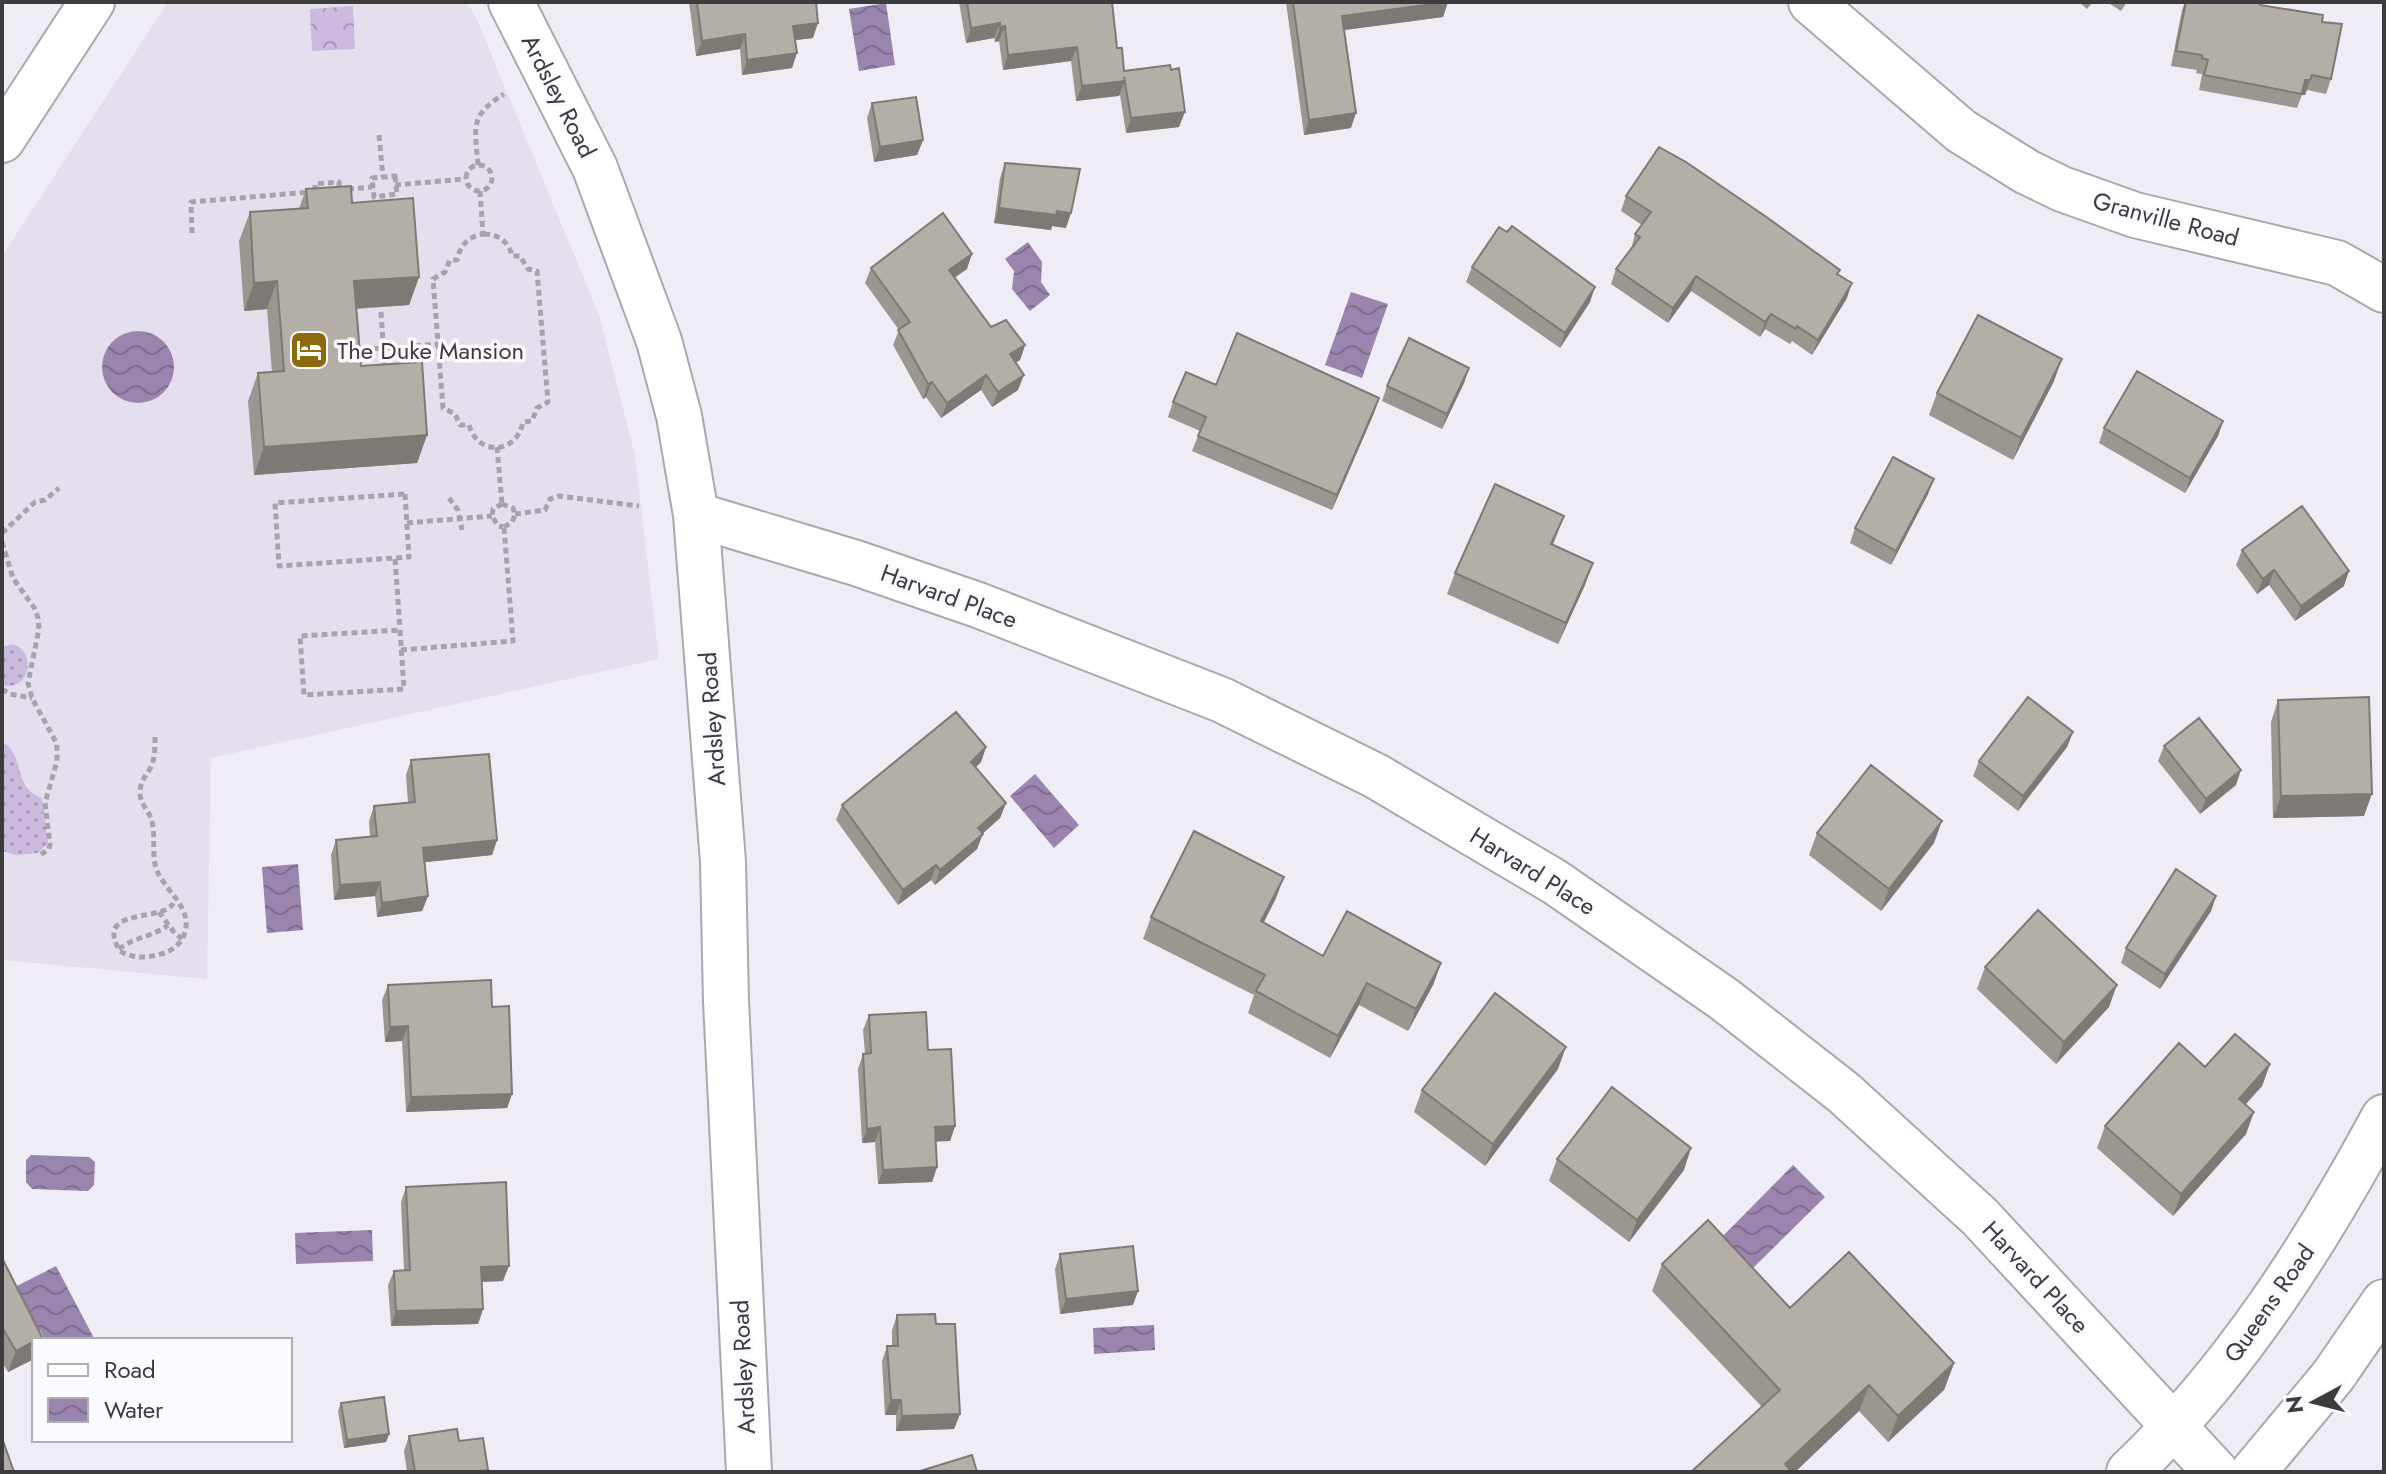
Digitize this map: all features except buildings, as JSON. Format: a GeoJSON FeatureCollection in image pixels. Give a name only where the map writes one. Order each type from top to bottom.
{"type":"FeatureCollection","features":[{"type":"Feature","properties":{"kind":"street"},"geometry":{"type":"LineString","coordinates":[[2,140],[92,2]]}},
{"type":"Feature","properties":{"kind":"street","name":"Ardsley Road"},"geometry":{"type":"LineString","coordinates":[[511,2],[595,168],[659,341],[679,416],[696,515],[723,862],[726,1001],[749,1472]]}},
{"type":"Feature","properties":{"kind":"street","name":"Granville Road"},"geometry":{"type":"LineString","coordinates":[[1811,2],[1961,131],[2027,172],[2062,189],[2135,215],[2337,263],[2384,290]]}},
{"type":"Feature","properties":{"kind":"street","name":"Harvard Place"},"geometry":{"type":"LineString","coordinates":[[696,515],[861,564],[964,600],[1222,700],[1376,776],[1555,882],[1724,999],[1844,1093],[1980,1217],[2216,1472]]}},
{"type":"Feature","properties":{"kind":"street","name":"Queens Road"},"geometry":{"type":"LineString","coordinates":[[2129,1472],[2240,1347],[2343,1191],[2384,1117]]}},
{"type":"Feature","properties":{"kind":"street"},"geometry":{"type":"LineString","coordinates":[[2253,1472],[2333,1376],[2384,1302]]}},
{"type":"Feature","properties":{"kind":"path"},"geometry":{"type":"LineString","coordinates":[[478,165],[476,122],[484,107],[504,94]]}},
{"type":"Feature","properties":{"kind":"path"},"geometry":{"type":"LineString","coordinates":[[379,135],[383,177]]}},
{"type":"Feature","properties":{"kind":"path"},"geometry":{"type":"LineString","coordinates":[[478,165],[488,168],[492,176],[490,184],[480,191],[472,189],[466,179],[468,170],[478,165]]}},
{"type":"Feature","properties":{"kind":"path"},"geometry":{"type":"LineString","coordinates":[[395,176],[397,194],[374,197],[372,178],[383,177],[395,176]]}},
{"type":"Feature","properties":{"kind":"path"},"geometry":{"type":"LineString","coordinates":[[395,185],[466,179]]}},
{"type":"Feature","properties":{"kind":"path"},"geometry":{"type":"LineString","coordinates":[[316,200],[315,184],[339,182],[340,198]]}},
{"type":"Feature","properties":{"kind":"path"},"geometry":{"type":"LineString","coordinates":[[339,190],[372,187]]}},
{"type":"Feature","properties":{"kind":"path"},"geometry":{"type":"LineString","coordinates":[[192,233],[191,202],[315,191]]}},
{"type":"Feature","properties":{"kind":"path"},"geometry":{"type":"LineString","coordinates":[[480,191],[484,234]]}},
{"type":"Feature","properties":{"kind":"path"},"geometry":{"type":"LineString","coordinates":[[384,196],[386,208]]}},
{"type":"Feature","properties":{"kind":"path"},"geometry":{"type":"LineString","coordinates":[[484,234],[496,236],[507,245],[512,256],[520,256],[528,269],[537,271],[548,402],[537,408],[532,421],[523,422],[516,439],[497,447],[483,445],[475,439],[469,425],[460,425],[455,414],[443,408],[433,279],[445,272],[450,260],[457,260],[466,241],[484,234]]}},
{"type":"Feature","properties":{"kind":"path"},"geometry":{"type":"LineString","coordinates":[[381,312],[386,384]]}},
{"type":"Feature","properties":{"kind":"path"},"geometry":{"type":"LineString","coordinates":[[352,350],[438,344]]}},
{"type":"Feature","properties":{"kind":"path"},"geometry":{"type":"LineString","coordinates":[[497,447],[502,504]]}},
{"type":"Feature","properties":{"kind":"path"},"geometry":{"type":"LineString","coordinates":[[2,533],[35,502],[50,497],[59,488]]}},
{"type":"Feature","properties":{"kind":"path"},"geometry":{"type":"LineString","coordinates":[[405,494],[409,557],[395,559],[279,566],[275,503],[405,494]]}},
{"type":"Feature","properties":{"kind":"path"},"geometry":{"type":"LineString","coordinates":[[515,514],[545,510],[550,499],[559,496],[639,506]]}},
{"type":"Feature","properties":{"kind":"path"},"geometry":{"type":"LineString","coordinates":[[449,498],[461,519],[462,530]]}},
{"type":"Feature","properties":{"kind":"path"},"geometry":{"type":"LineString","coordinates":[[502,504],[510,506],[515,514],[512,522],[504,527],[498,526],[492,516],[493,509],[502,504]]}},
{"type":"Feature","properties":{"kind":"path"},"geometry":{"type":"LineString","coordinates":[[407,523],[492,516]]}},
{"type":"Feature","properties":{"kind":"path"},"geometry":{"type":"LineString","coordinates":[[401,650],[513,641],[504,527]]}},
{"type":"Feature","properties":{"kind":"path"},"geometry":{"type":"LineString","coordinates":[[2,542],[17,587],[38,618],[39,629],[28,683],[57,751],[45,803],[50,844],[40,855]]}},
{"type":"Feature","properties":{"kind":"path"},"geometry":{"type":"LineString","coordinates":[[395,559],[400,630],[401,650],[404,689],[304,695],[300,636],[400,630]]}},
{"type":"Feature","properties":{"kind":"path"},"geometry":{"type":"LineString","coordinates":[[2,689],[10,694],[32,698]]}},
{"type":"Feature","properties":{"kind":"path"},"geometry":{"type":"LineString","coordinates":[[155,737],[152,765],[142,780],[140,795],[151,818],[157,870],[168,890],[183,907],[187,923],[182,939],[168,952],[147,957],[126,955],[119,949],[115,932],[121,922],[159,912],[169,908],[176,900]]}},
{"type":"Feature","properties":{"kind":"path"},"geometry":{"type":"LineString","coordinates":[[159,912],[182,939]]}},
{"type":"Feature","properties":{"kind":"path"},"geometry":{"type":"LineString","coordinates":[[119,949],[168,925]]}},
{"type":"Feature","properties":{"kind":"shaded area"},"geometry":{"type":"Polygon","coordinates":[[[168,2],[466,2],[475,15],[599,315],[635,455],[659,659],[211,758],[207,979],[2,960],[2,256],[168,2]]]}},
{"type":"Feature","properties":{"kind":"green space"},"geometry":{"type":"Polygon","coordinates":[[[353,6],[355,49],[312,51],[310,9],[353,6]]]}},
{"type":"Feature","properties":{"kind":"green space"},"geometry":{"type":"Polygon","coordinates":[[[13,644],[26,655],[27,670],[19,683],[2,685],[2,647],[13,644]]]}},
{"type":"Feature","properties":{"kind":"green space"},"geometry":{"type":"Polygon","coordinates":[[[2,742],[14,754],[26,786],[42,798],[48,843],[38,853],[16,855],[2,851],[2,742]]]}},
{"type":"Feature","properties":{"kind":"water"},"geometry":{"type":"Polygon","coordinates":[[[886,3],[895,65],[859,71],[849,9],[886,3]]]}},
{"type":"Feature","properties":{"kind":"water"},"geometry":{"type":"Polygon","coordinates":[[[1028,242],[1042,262],[1041,282],[1050,295],[1030,311],[1012,289],[1014,271],[1005,259],[1028,242]]]}},
{"type":"Feature","properties":{"kind":"water"},"geometry":{"type":"Polygon","coordinates":[[[1351,292],[1388,304],[1362,378],[1325,365],[1351,292]]]}},
{"type":"Feature","properties":{"kind":"water"},"geometry":{"type":"Polygon","coordinates":[[[138,331],[158,337],[168,347],[174,367],[168,387],[158,397],[138,403],[118,397],[108,387],[102,367],[108,347],[118,337],[138,331]]]}},
{"type":"Feature","properties":{"kind":"water"},"geometry":{"type":"Polygon","coordinates":[[[1035,774],[1079,825],[1054,848],[1010,796],[1035,774]]]}},
{"type":"Feature","properties":{"kind":"water"},"geometry":{"type":"Polygon","coordinates":[[[298,864],[303,930],[267,933],[262,867],[298,864]]]}},
{"type":"Feature","properties":{"kind":"water"},"geometry":{"type":"Polygon","coordinates":[[[31,1155],[89,1157],[95,1162],[94,1185],[88,1191],[32,1189],[26,1182],[26,1160],[31,1155]]]}},
{"type":"Feature","properties":{"kind":"water"},"geometry":{"type":"Polygon","coordinates":[[[1793,1165],[1825,1197],[1752,1269],[1721,1238],[1793,1165]]]}},
{"type":"Feature","properties":{"kind":"water"},"geometry":{"type":"Polygon","coordinates":[[[372,1230],[373,1261],[296,1264],[295,1233],[372,1230]]]}},
{"type":"Feature","properties":{"kind":"water"},"geometry":{"type":"Polygon","coordinates":[[[56,1266],[94,1338],[44,1338],[40,1330],[34,1333],[11,1289],[56,1266]]]}},
{"type":"Feature","properties":{"kind":"water"},"geometry":{"type":"Polygon","coordinates":[[[1154,1325],[1155,1350],[1094,1354],[1093,1328],[1154,1325]]]}},
{"type":"Feature","properties":{"kind":"place","name":"The Duke Mansion"},"geometry":{"type":"Point","coordinates":[309,350]}}]}
